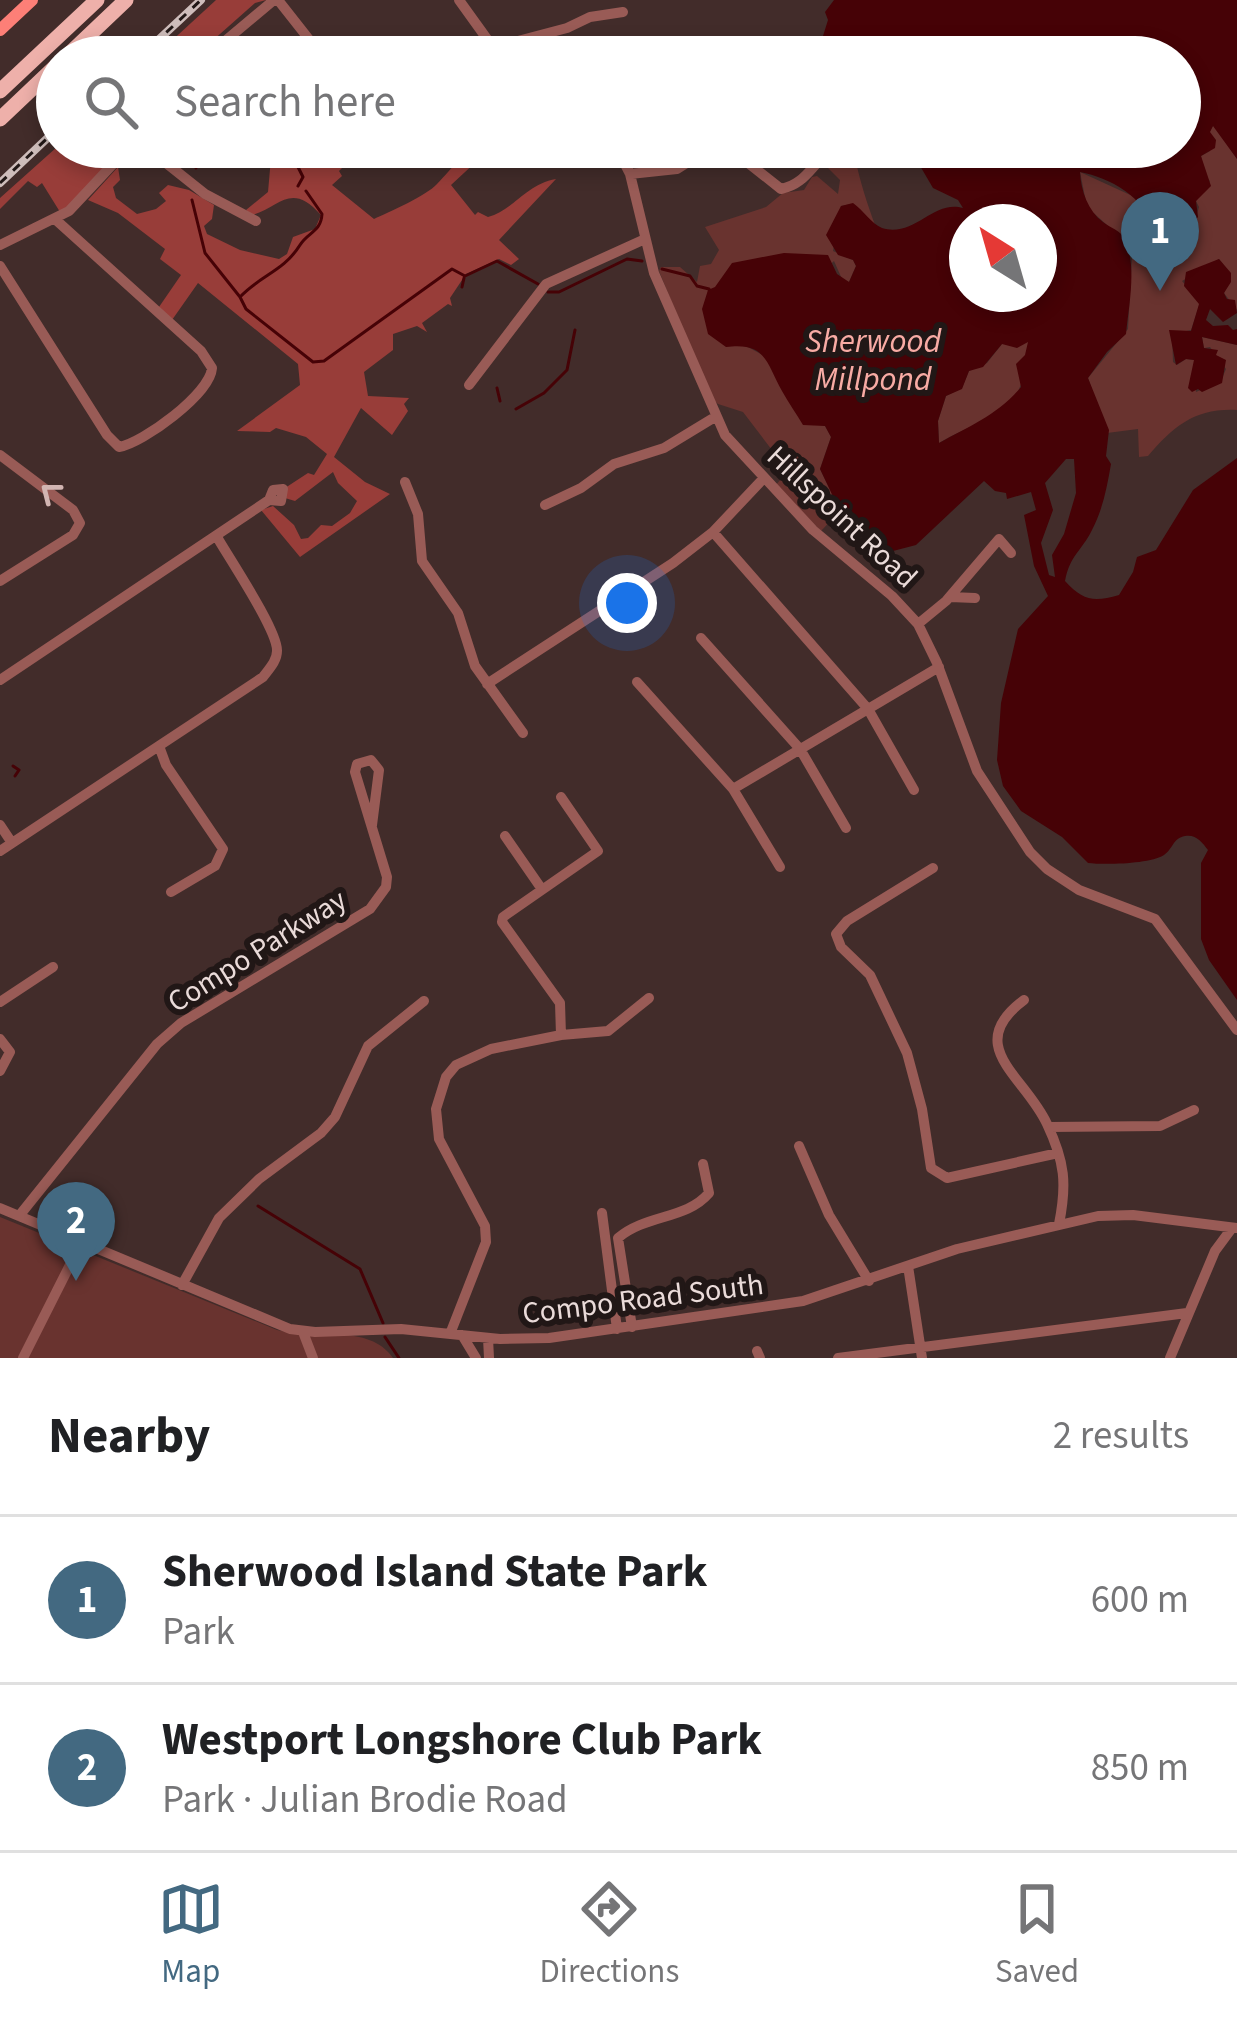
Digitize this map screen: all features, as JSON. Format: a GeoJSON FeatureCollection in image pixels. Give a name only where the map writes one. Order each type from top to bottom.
{"type":"FeatureCollection","features":[{"type":"Feature","properties":{"kind":"highway"},"geometry":{"type":"LineString","coordinates":[[59,36],[97,0]]}},
{"type":"Feature","properties":{"kind":"highway"},"geometry":{"type":"LineString","coordinates":[[88,36],[126,0]]}},
{"type":"Feature","properties":{"kind":"highway"},"geometry":{"type":"LineString","coordinates":[[0,91],[36,57]]}},
{"type":"Feature","properties":{"kind":"highway"},"geometry":{"type":"LineString","coordinates":[[0,119],[36,85]]}},
{"type":"Feature","properties":{"kind":"main road"},"geometry":{"type":"LineString","coordinates":[[0,30],[32,0]]}},
{"type":"Feature","properties":{"kind":"street"},"geometry":{"type":"LineString","coordinates":[[232,36],[276,0],[306,36]]}},
{"type":"Feature","properties":{"kind":"street"},"geometry":{"type":"LineString","coordinates":[[459,0],[481,36]]}},
{"type":"Feature","properties":{"kind":"street"},"geometry":{"type":"LineString","coordinates":[[545,36],[590,16],[622,12]]}},
{"type":"Feature","properties":{"kind":"street"},"geometry":{"type":"LineString","coordinates":[[0,245],[56,220],[111,168]]}},
{"type":"Feature","properties":{"kind":"street"},"geometry":{"type":"LineString","coordinates":[[172,168],[205,194],[256,220]]}},
{"type":"Feature","properties":{"kind":"street","name":"Hillspoint Road"},"geometry":{"type":"LineString","coordinates":[[627,168],[658,284],[715,417],[740,454],[818,535],[892,596],[918,625],[977,771],[1023,844],[1068,884],[1155,919],[1237,1030]]}},
{"type":"Feature","properties":{"kind":"street"},"geometry":{"type":"LineString","coordinates":[[630,174],[679,168]]}},
{"type":"Feature","properties":{"kind":"street"},"geometry":{"type":"LineString","coordinates":[[754,168],[781,189],[792,187],[809,168]]}},
{"type":"Feature","properties":{"kind":"street"},"geometry":{"type":"LineString","coordinates":[[0,266],[119,447],[134,443],[206,387],[212,368],[202,351],[56,220]]}},
{"type":"Feature","properties":{"kind":"street"},"geometry":{"type":"LineString","coordinates":[[469,386],[546,284],[645,239]]}},
{"type":"Feature","properties":{"kind":"street"},"geometry":{"type":"LineString","coordinates":[[545,505],[581,488],[614,464],[664,448],[715,417]]}},
{"type":"Feature","properties":{"kind":"street"},"geometry":{"type":"LineString","coordinates":[[0,454],[74,510],[80,523],[73,535],[0,581]]}},
{"type":"Feature","properties":{"kind":"street"},"geometry":{"type":"LineString","coordinates":[[487,684],[673,563],[713,532],[763,479]]}},
{"type":"Feature","properties":{"kind":"street"},"geometry":{"type":"LineString","coordinates":[[405,482],[418,514],[422,561],[458,613],[470,653],[487,684],[523,733]]}},
{"type":"Feature","properties":{"kind":"street"},"geometry":{"type":"LineString","coordinates":[[0,680],[269,500]]}},
{"type":"Feature","properties":{"kind":"street"},"geometry":{"type":"LineString","coordinates":[[713,532],[868,709],[914,790]]}},
{"type":"Feature","properties":{"kind":"street"},"geometry":{"type":"LineString","coordinates":[[0,851],[263,676],[275,661],[278,648],[271,629],[217,537]]}},
{"type":"Feature","properties":{"kind":"street"},"geometry":{"type":"LineString","coordinates":[[918,625],[950,597],[999,539],[1011,553]]}},
{"type":"Feature","properties":{"kind":"street"},"geometry":{"type":"LineString","coordinates":[[950,597],[975,598]]}},
{"type":"Feature","properties":{"kind":"street"},"geometry":{"type":"LineString","coordinates":[[701,638],[800,749],[846,828]]}},
{"type":"Feature","properties":{"kind":"street"},"geometry":{"type":"LineString","coordinates":[[733,789],[939,668]]}},
{"type":"Feature","properties":{"kind":"street"},"geometry":{"type":"LineString","coordinates":[[637,682],[733,789],[781,867]]}},
{"type":"Feature","properties":{"kind":"street"},"geometry":{"type":"LineString","coordinates":[[158,746],[223,849],[215,866],[171,892]]}},
{"type":"Feature","properties":{"kind":"street"},"geometry":{"type":"LineString","coordinates":[[146,755],[166,765]]}},
{"type":"Feature","properties":{"kind":"street","name":"Compo Parkway"},"geometry":{"type":"LineString","coordinates":[[19,1216],[157,1044],[182,1023],[380,899],[387,877],[355,772],[357,764],[371,760],[379,770],[372,825]]}},
{"type":"Feature","properties":{"kind":"street"},"geometry":{"type":"LineString","coordinates":[[560,797],[598,851],[502,922],[560,1003],[561,1035]]}},
{"type":"Feature","properties":{"kind":"street"},"geometry":{"type":"LineString","coordinates":[[0,825],[12,843]]}},
{"type":"Feature","properties":{"kind":"street"},"geometry":{"type":"LineString","coordinates":[[506,836],[542,888]]}},
{"type":"Feature","properties":{"kind":"street"},"geometry":{"type":"LineString","coordinates":[[933,868],[840,927],[837,941],[870,975],[907,1053],[934,1172],[947,1178],[1058,1153]]}},
{"type":"Feature","properties":{"kind":"street"},"geometry":{"type":"LineString","coordinates":[[0,1002],[52,967]]}},
{"type":"Feature","properties":{"kind":"street"},"geometry":{"type":"LineString","coordinates":[[476,1358],[456,1334],[486,1242],[485,1226],[443,1154],[438,1093],[456,1065],[469,1057],[561,1035],[608,1031],[649,998]]}},
{"type":"Feature","properties":{"kind":"street"},"geometry":{"type":"LineString","coordinates":[[1024,1000],[1002,1018],[996,1030],[997,1044],[1049,1127],[1058,1153],[1066,1186],[1059,1224]]}},
{"type":"Feature","properties":{"kind":"street"},"geometry":{"type":"LineString","coordinates":[[182,1285],[219,1218],[259,1178],[321,1133],[344,1099],[368,1046],[424,1001]]}},
{"type":"Feature","properties":{"kind":"street"},"geometry":{"type":"LineString","coordinates":[[0,1040],[10,1052],[0,1071]]}},
{"type":"Feature","properties":{"kind":"street"},"geometry":{"type":"LineString","coordinates":[[1049,1127],[1160,1126],[1194,1110]]}},
{"type":"Feature","properties":{"kind":"street"},"geometry":{"type":"LineString","coordinates":[[799,1145],[830,1215],[869,1281]]}},
{"type":"Feature","properties":{"kind":"street"},"geometry":{"type":"LineString","coordinates":[[1042,1156],[1064,1171]]}},
{"type":"Feature","properties":{"kind":"street"},"geometry":{"type":"LineString","coordinates":[[632,1327],[618,1238],[642,1222],[698,1205],[709,1192],[703,1164]]}},
{"type":"Feature","properties":{"kind":"street","name":"Compo Road South"},"geometry":{"type":"LineString","coordinates":[[0,1208],[303,1332],[401,1329],[488,1339],[538,1339],[803,1301],[957,1249],[1124,1214],[1235,1228]]}},
{"type":"Feature","properties":{"kind":"street"},"geometry":{"type":"LineString","coordinates":[[602,1213],[617,1329]]}},
{"type":"Feature","properties":{"kind":"street"},"geometry":{"type":"LineString","coordinates":[[1215,1226],[1215,1251]]}},
{"type":"Feature","properties":{"kind":"street"},"geometry":{"type":"LineString","coordinates":[[1170,1358],[1215,1251],[1235,1228]]}},
{"type":"Feature","properties":{"kind":"street"},"geometry":{"type":"LineString","coordinates":[[23,1358],[81,1243]]}},
{"type":"Feature","properties":{"kind":"street"},"geometry":{"type":"LineString","coordinates":[[908,1266],[921,1352]]}},
{"type":"Feature","properties":{"kind":"street"},"geometry":{"type":"LineString","coordinates":[[838,1358],[921,1352],[1186,1313]]}},
{"type":"Feature","properties":{"kind":"street"},"geometry":{"type":"LineString","coordinates":[[303,1332],[313,1358]]}},
{"type":"Feature","properties":{"kind":"street"},"geometry":{"type":"LineString","coordinates":[[488,1339],[489,1358]]}},
{"type":"Feature","properties":{"kind":"shaded area"},"geometry":{"type":"Polygon","coordinates":[[[216,0],[266,0],[255,3],[218,36],[177,36],[216,0]]]}},
{"type":"Feature","properties":{"kind":"shaded area"},"geometry":{"type":"Polygon","coordinates":[[[1214,125],[1237,159],[1237,310],[1224,293],[1229,275],[1219,259],[1182,281],[1200,303],[1191,330],[1172,334],[1173,362],[1194,360],[1196,392],[1221,381],[1226,369],[1210,347],[1204,348],[1202,337],[1237,345],[1237,410],[1197,416],[1148,456],[1139,457],[1138,429],[1107,433],[1088,378],[1128,329],[1132,258],[1127,243],[1087,207],[1080,172],[1139,199],[1157,236],[1166,242],[1167,252],[1192,230],[1199,207],[1196,201],[1210,181],[1204,175],[1201,156],[1210,151],[1214,125]]]}},
{"type":"Feature","properties":{"kind":"shaded area"},"geometry":{"type":"Polygon","coordinates":[[[36,166],[106,168],[60,212],[42,183],[37,187],[28,181],[0,209],[0,198],[36,166]]]}},
{"type":"Feature","properties":{"kind":"shaded area"},"geometry":{"type":"Polygon","coordinates":[[[118,168],[120,180],[113,187],[116,198],[137,214],[166,201],[159,193],[168,185],[189,190],[214,205],[212,219],[204,226],[207,234],[240,250],[279,259],[287,254],[293,237],[315,229],[321,215],[293,198],[252,215],[246,210],[268,192],[270,168],[342,168],[342,176],[332,185],[374,219],[425,194],[452,168],[469,168],[451,185],[475,215],[488,217],[536,186],[556,179],[499,240],[519,259],[511,265],[499,259],[466,274],[450,298],[452,306],[448,304],[422,323],[427,332],[417,326],[393,334],[393,350],[364,372],[368,396],[409,398],[404,404],[408,411],[392,435],[361,408],[334,457],[365,482],[390,494],[300,557],[261,510],[273,506],[294,525],[301,539],[321,525],[332,526],[357,501],[333,472],[295,501],[285,498],[285,488],[308,473],[314,475],[327,454],[306,437],[276,428],[237,431],[300,385],[298,364],[198,283],[172,320],[159,307],[181,275],[160,259],[165,249],[118,213],[88,200],[118,168]]]}},
{"type":"Feature","properties":{"kind":"shaded area"},"geometry":{"type":"Polygon","coordinates":[[[828,168],[858,168],[875,225],[852,204],[841,206],[833,251],[853,260],[856,266],[849,282],[842,279],[834,261],[744,345],[768,358],[796,409],[825,426],[831,437],[820,469],[840,511],[821,531],[775,486],[788,471],[743,412],[711,398],[659,271],[680,267],[697,282],[700,266],[711,264],[719,250],[705,227],[766,207],[783,193],[804,190],[812,177],[838,194],[840,180],[828,168]]]}},
{"type":"Feature","properties":{"kind":"shaded area"},"geometry":{"type":"Polygon","coordinates":[[[1029,341],[1023,378],[1013,398],[994,414],[939,443],[938,421],[946,396],[962,388],[969,371],[987,363],[1002,344],[1029,341]]]}},
{"type":"Feature","properties":{"kind":"shaded area"},"geometry":{"type":"Polygon","coordinates":[[[0,1217],[277,1330],[356,1336],[383,1347],[393,1358],[0,1358],[0,1217]]]}},
{"type":"Feature","properties":{"kind":"water","name":"Sherwood Millpond"},"geometry":{"type":"Polygon","coordinates":[[[834,0],[1237,0],[1237,159],[1213,126],[1215,148],[1201,156],[1201,36],[823,36],[828,20],[825,12],[834,0]]]}},
{"type":"Feature","properties":{"kind":"water","name":"Sherwood Millpond"},"geometry":{"type":"Polygon","coordinates":[[[1201,156],[1211,186],[1196,201],[1198,217],[1190,226],[1196,230],[1194,247],[1184,251],[1175,241],[1168,255],[1166,242],[1151,230],[1135,199],[1115,184],[1080,172],[1093,212],[1125,240],[1131,286],[1126,334],[1088,378],[1109,430],[1106,456],[1111,464],[1099,514],[1065,581],[1089,598],[1119,595],[1137,557],[1156,550],[1193,490],[1237,458],[1237,1000],[1209,960],[1201,939],[1201,863],[1208,850],[1201,842],[1192,836],[1181,837],[1164,855],[1149,860],[1088,863],[1062,837],[1021,811],[1003,786],[997,760],[1001,703],[1018,629],[1048,596],[1034,566],[1024,515],[1036,510],[1031,492],[1007,499],[1006,493],[984,481],[916,545],[893,551],[840,511],[820,469],[831,437],[825,426],[803,425],[757,351],[726,347],[708,334],[702,309],[708,290],[732,263],[784,253],[828,255],[837,274],[849,282],[856,266],[838,255],[826,235],[841,206],[853,203],[878,226],[893,230],[949,208],[949,312],[1057,312],[1057,204],[960,204],[933,188],[921,168],[1201,168],[1201,156]],[[1028,342],[1017,348],[1002,344],[983,367],[969,371],[962,389],[946,396],[938,421],[939,443],[1012,397],[1021,387],[1016,364],[1028,342]],[[1066,459],[1045,483],[1053,510],[1041,543],[1049,575],[1055,577],[1052,555],[1064,534],[1076,493],[1074,459],[1066,459]]]}},
{"type":"Feature","properties":{"kind":"water"},"geometry":{"type":"Polygon","coordinates":[[[1219,259],[1231,273],[1224,293],[1235,300],[1237,313],[1223,322],[1210,309],[1206,320],[1213,326],[1237,329],[1237,345],[1202,337],[1204,348],[1218,350],[1216,355],[1226,360],[1222,383],[1192,392],[1188,388],[1194,360],[1176,365],[1169,330],[1191,331],[1199,304],[1184,286],[1186,272],[1219,259]]]}},
{"type":"Feature","properties":{"kind":"waterway"},"geometry":{"type":"LineString","coordinates":[[298,168],[303,177],[298,186]]}},
{"type":"Feature","properties":{"kind":"waterway"},"geometry":{"type":"LineString","coordinates":[[306,191],[322,214],[319,225],[287,261],[240,297],[246,309],[313,362],[324,361],[452,269],[465,276],[497,261],[538,284]]}},
{"type":"Feature","properties":{"kind":"waterway"},"geometry":{"type":"LineString","coordinates":[[192,200],[205,253],[240,297]]}},
{"type":"Feature","properties":{"kind":"waterway"},"geometry":{"type":"LineString","coordinates":[[548,292],[559,292],[627,259],[642,261]]}},
{"type":"Feature","properties":{"kind":"waterway"},"geometry":{"type":"LineString","coordinates":[[662,269],[690,276],[697,286],[709,289]]}},
{"type":"Feature","properties":{"kind":"waterway"},"geometry":{"type":"LineString","coordinates":[[462,287],[464,278]]}},
{"type":"Feature","properties":{"kind":"waterway"},"geometry":{"type":"LineString","coordinates":[[516,409],[544,393],[567,370],[575,330]]}},
{"type":"Feature","properties":{"kind":"waterway"},"geometry":{"type":"LineString","coordinates":[[497,388],[500,401]]}},
{"type":"Feature","properties":{"kind":"waterway"},"geometry":{"type":"LineString","coordinates":[[13,766],[19,770],[15,776]]}},
{"type":"Feature","properties":{"kind":"waterway"},"geometry":{"type":"LineString","coordinates":[[258,1206],[360,1269],[383,1323]]}},
{"type":"Feature","properties":{"kind":"waterway"},"geometry":{"type":"LineString","coordinates":[[385,1337],[399,1358]]}},
{"type":"Feature","properties":{"kind":"railway"},"geometry":{"type":"LineString","coordinates":[[162,36],[201,0]]}},
{"type":"Feature","properties":{"kind":"railway"},"geometry":{"type":"LineString","coordinates":[[0,183],[36,149]]}},
{"type":"Feature","properties":{"kind":"place","name":"Sherwood Island State Park"},"geometry":{"type":"Point","coordinates":[1160,291]}},
{"type":"Feature","properties":{"kind":"place","name":"Westport Longshore Club Park"},"geometry":{"type":"Point","coordinates":[76,1281]}}]}
